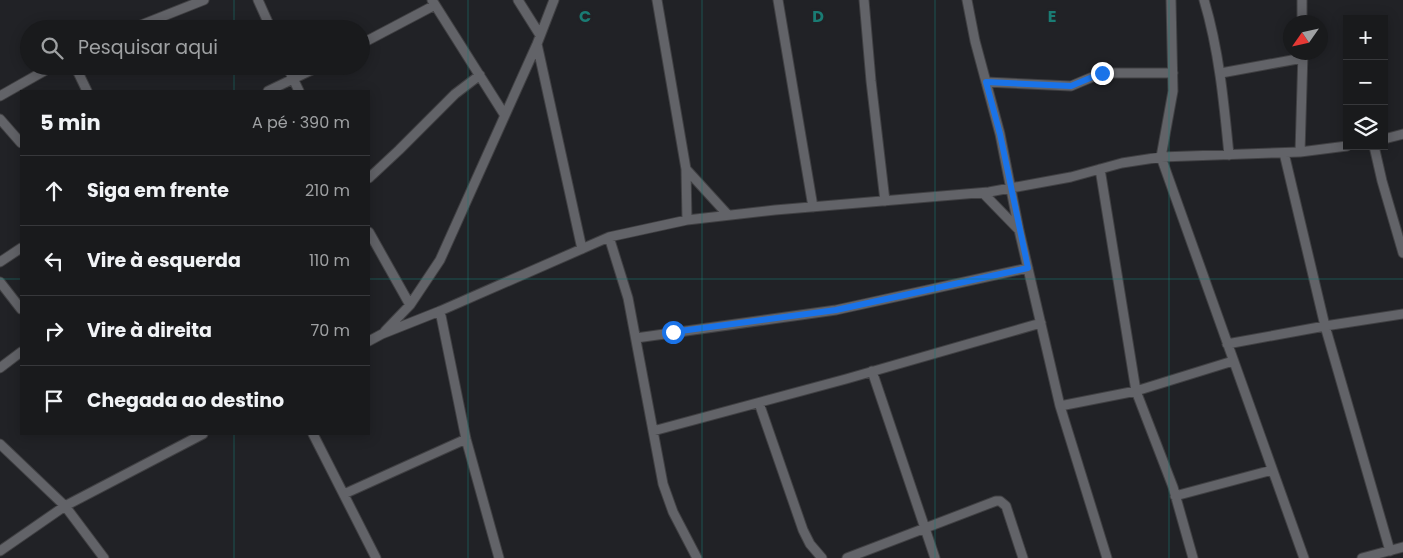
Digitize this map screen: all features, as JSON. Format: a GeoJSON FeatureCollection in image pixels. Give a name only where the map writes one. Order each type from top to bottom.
{"type":"FeatureCollection","features":[{"type":"Feature","properties":{"kind":"street"},"geometry":{"type":"LineString","coordinates":[[154,20],[204,0]]}},
{"type":"Feature","properties":{"kind":"street"},"geometry":{"type":"LineString","coordinates":[[258,0],[266,20]]}},
{"type":"Feature","properties":{"kind":"street"},"geometry":{"type":"LineString","coordinates":[[518,0],[538,40],[582,249]]}},
{"type":"Feature","properties":{"kind":"street"},"geometry":{"type":"LineString","coordinates":[[382,334],[410,305],[440,260],[554,0]]}},
{"type":"Feature","properties":{"kind":"street"},"geometry":{"type":"LineString","coordinates":[[657,0],[686,169],[687,220]]}},
{"type":"Feature","properties":{"kind":"street"},"geometry":{"type":"LineString","coordinates":[[778,0],[813,207]]}},
{"type":"Feature","properties":{"kind":"street"},"geometry":{"type":"LineString","coordinates":[[864,0],[884,201]]}},
{"type":"Feature","properties":{"kind":"street"},"geometry":{"type":"LineString","coordinates":[[967,0],[975,41],[1000,134],[1019,230],[1060,406],[1107,558]]}},
{"type":"Feature","properties":{"kind":"street"},"geometry":{"type":"LineString","coordinates":[[1171,0],[1173,90],[1161,157],[1304,558]]}},
{"type":"Feature","properties":{"kind":"street"},"geometry":{"type":"LineString","coordinates":[[1204,0],[1221,74],[1229,155]]}},
{"type":"Feature","properties":{"kind":"street"},"geometry":{"type":"LineString","coordinates":[[1302,0],[1302,15]]}},
{"type":"Feature","properties":{"kind":"street"},"geometry":{"type":"LineString","coordinates":[[370,39],[434,2],[504,114]]}},
{"type":"Feature","properties":{"kind":"street"},"geometry":{"type":"LineString","coordinates":[[1221,74],[1283,60]]}},
{"type":"Feature","properties":{"kind":"street"},"geometry":{"type":"LineString","coordinates":[[1300,152],[1303,60]]}},
{"type":"Feature","properties":{"kind":"street"},"geometry":{"type":"LineString","coordinates":[[986,82],[1071,86],[1102,73],[1173,73]]}},
{"type":"Feature","properties":{"kind":"street"},"geometry":{"type":"LineString","coordinates":[[0,96],[37,75]]}},
{"type":"Feature","properties":{"kind":"street"},"geometry":{"type":"LineString","coordinates":[[79,75],[87,90]]}},
{"type":"Feature","properties":{"kind":"street"},"geometry":{"type":"LineString","coordinates":[[291,75],[298,90]]}},
{"type":"Feature","properties":{"kind":"street"},"geometry":{"type":"LineString","coordinates":[[270,90],[303,75]]}},
{"type":"Feature","properties":{"kind":"street"},"geometry":{"type":"LineString","coordinates":[[370,177],[393,157],[455,94],[480,75]]}},
{"type":"Feature","properties":{"kind":"street"},"geometry":{"type":"LineString","coordinates":[[0,119],[20,142]]}},
{"type":"Feature","properties":{"kind":"street"},"geometry":{"type":"LineString","coordinates":[[0,134],[9,129]]}},
{"type":"Feature","properties":{"kind":"street"},"geometry":{"type":"LineString","coordinates":[[1388,138],[1403,134]]}},
{"type":"Feature","properties":{"kind":"street"},"geometry":{"type":"LineString","coordinates":[[370,341],[382,334],[440,311],[609,237],[687,220],[813,207],[983,193],[1072,177],[1122,163],[1161,157],[1284,153],[1343,147]]}},
{"type":"Feature","properties":{"kind":"street"},"geometry":{"type":"LineString","coordinates":[[1375,150],[1403,253]]}},
{"type":"Feature","properties":{"kind":"street"},"geometry":{"type":"LineString","coordinates":[[1284,153],[1326,326],[1390,550]]}},
{"type":"Feature","properties":{"kind":"street"},"geometry":{"type":"LineString","coordinates":[[686,169],[728,215]]}},
{"type":"Feature","properties":{"kind":"street"},"geometry":{"type":"LineString","coordinates":[[1100,169],[1136,392],[1175,496],[1193,558]]}},
{"type":"Feature","properties":{"kind":"street"},"geometry":{"type":"LineString","coordinates":[[983,193],[1019,230]]}},
{"type":"Feature","properties":{"kind":"street"},"geometry":{"type":"LineString","coordinates":[[370,234],[410,305]]}},
{"type":"Feature","properties":{"kind":"street"},"geometry":{"type":"LineString","coordinates":[[609,237],[628,298],[663,484],[673,512],[697,558]]}},
{"type":"Feature","properties":{"kind":"street"},"geometry":{"type":"LineString","coordinates":[[0,262],[20,249]]}},
{"type":"Feature","properties":{"kind":"street"},"geometry":{"type":"LineString","coordinates":[[636,338],[836,310],[1028,268]]}},
{"type":"Feature","properties":{"kind":"street"},"geometry":{"type":"LineString","coordinates":[[0,282],[20,308]]}},
{"type":"Feature","properties":{"kind":"street"},"geometry":{"type":"LineString","coordinates":[[440,311],[466,439],[499,558]]}},
{"type":"Feature","properties":{"kind":"street"},"geometry":{"type":"LineString","coordinates":[[1227,344],[1403,314]]}},
{"type":"Feature","properties":{"kind":"street"},"geometry":{"type":"LineString","coordinates":[[653,431],[1041,323]]}},
{"type":"Feature","properties":{"kind":"street"},"geometry":{"type":"LineString","coordinates":[[0,368],[20,353]]}},
{"type":"Feature","properties":{"kind":"street"},"geometry":{"type":"LineString","coordinates":[[1060,406],[1136,392],[1233,361]]}},
{"type":"Feature","properties":{"kind":"street"},"geometry":{"type":"LineString","coordinates":[[872,371],[935,558]]}},
{"type":"Feature","properties":{"kind":"street"},"geometry":{"type":"LineString","coordinates":[[759,403],[803,530],[810,544],[822,558]]}},
{"type":"Feature","properties":{"kind":"street"},"geometry":{"type":"LineString","coordinates":[[0,551],[65,506],[201,435]]}},
{"type":"Feature","properties":{"kind":"street"},"geometry":{"type":"LineString","coordinates":[[314,435],[376,558]]}},
{"type":"Feature","properties":{"kind":"street"},"geometry":{"type":"LineString","coordinates":[[344,494],[466,439]]}},
{"type":"Feature","properties":{"kind":"street"},"geometry":{"type":"LineString","coordinates":[[0,444],[65,506],[104,558]]}},
{"type":"Feature","properties":{"kind":"street"},"geometry":{"type":"LineString","coordinates":[[1175,496],[1272,470]]}},
{"type":"Feature","properties":{"kind":"street"},"geometry":{"type":"LineString","coordinates":[[848,558],[992,502],[1000,501],[1006,506],[1023,558]]}},
{"type":"Feature","properties":{"kind":"street"},"geometry":{"type":"LineString","coordinates":[[1362,558],[1403,547]]}},
{"type":"Feature","properties":{"kind":"route"},"geometry":{"type":"LineString","coordinates":[[673,332],[836,310],[1028,268],[1000,134],[986,82],[1071,86],[1102,73]]}}]}
